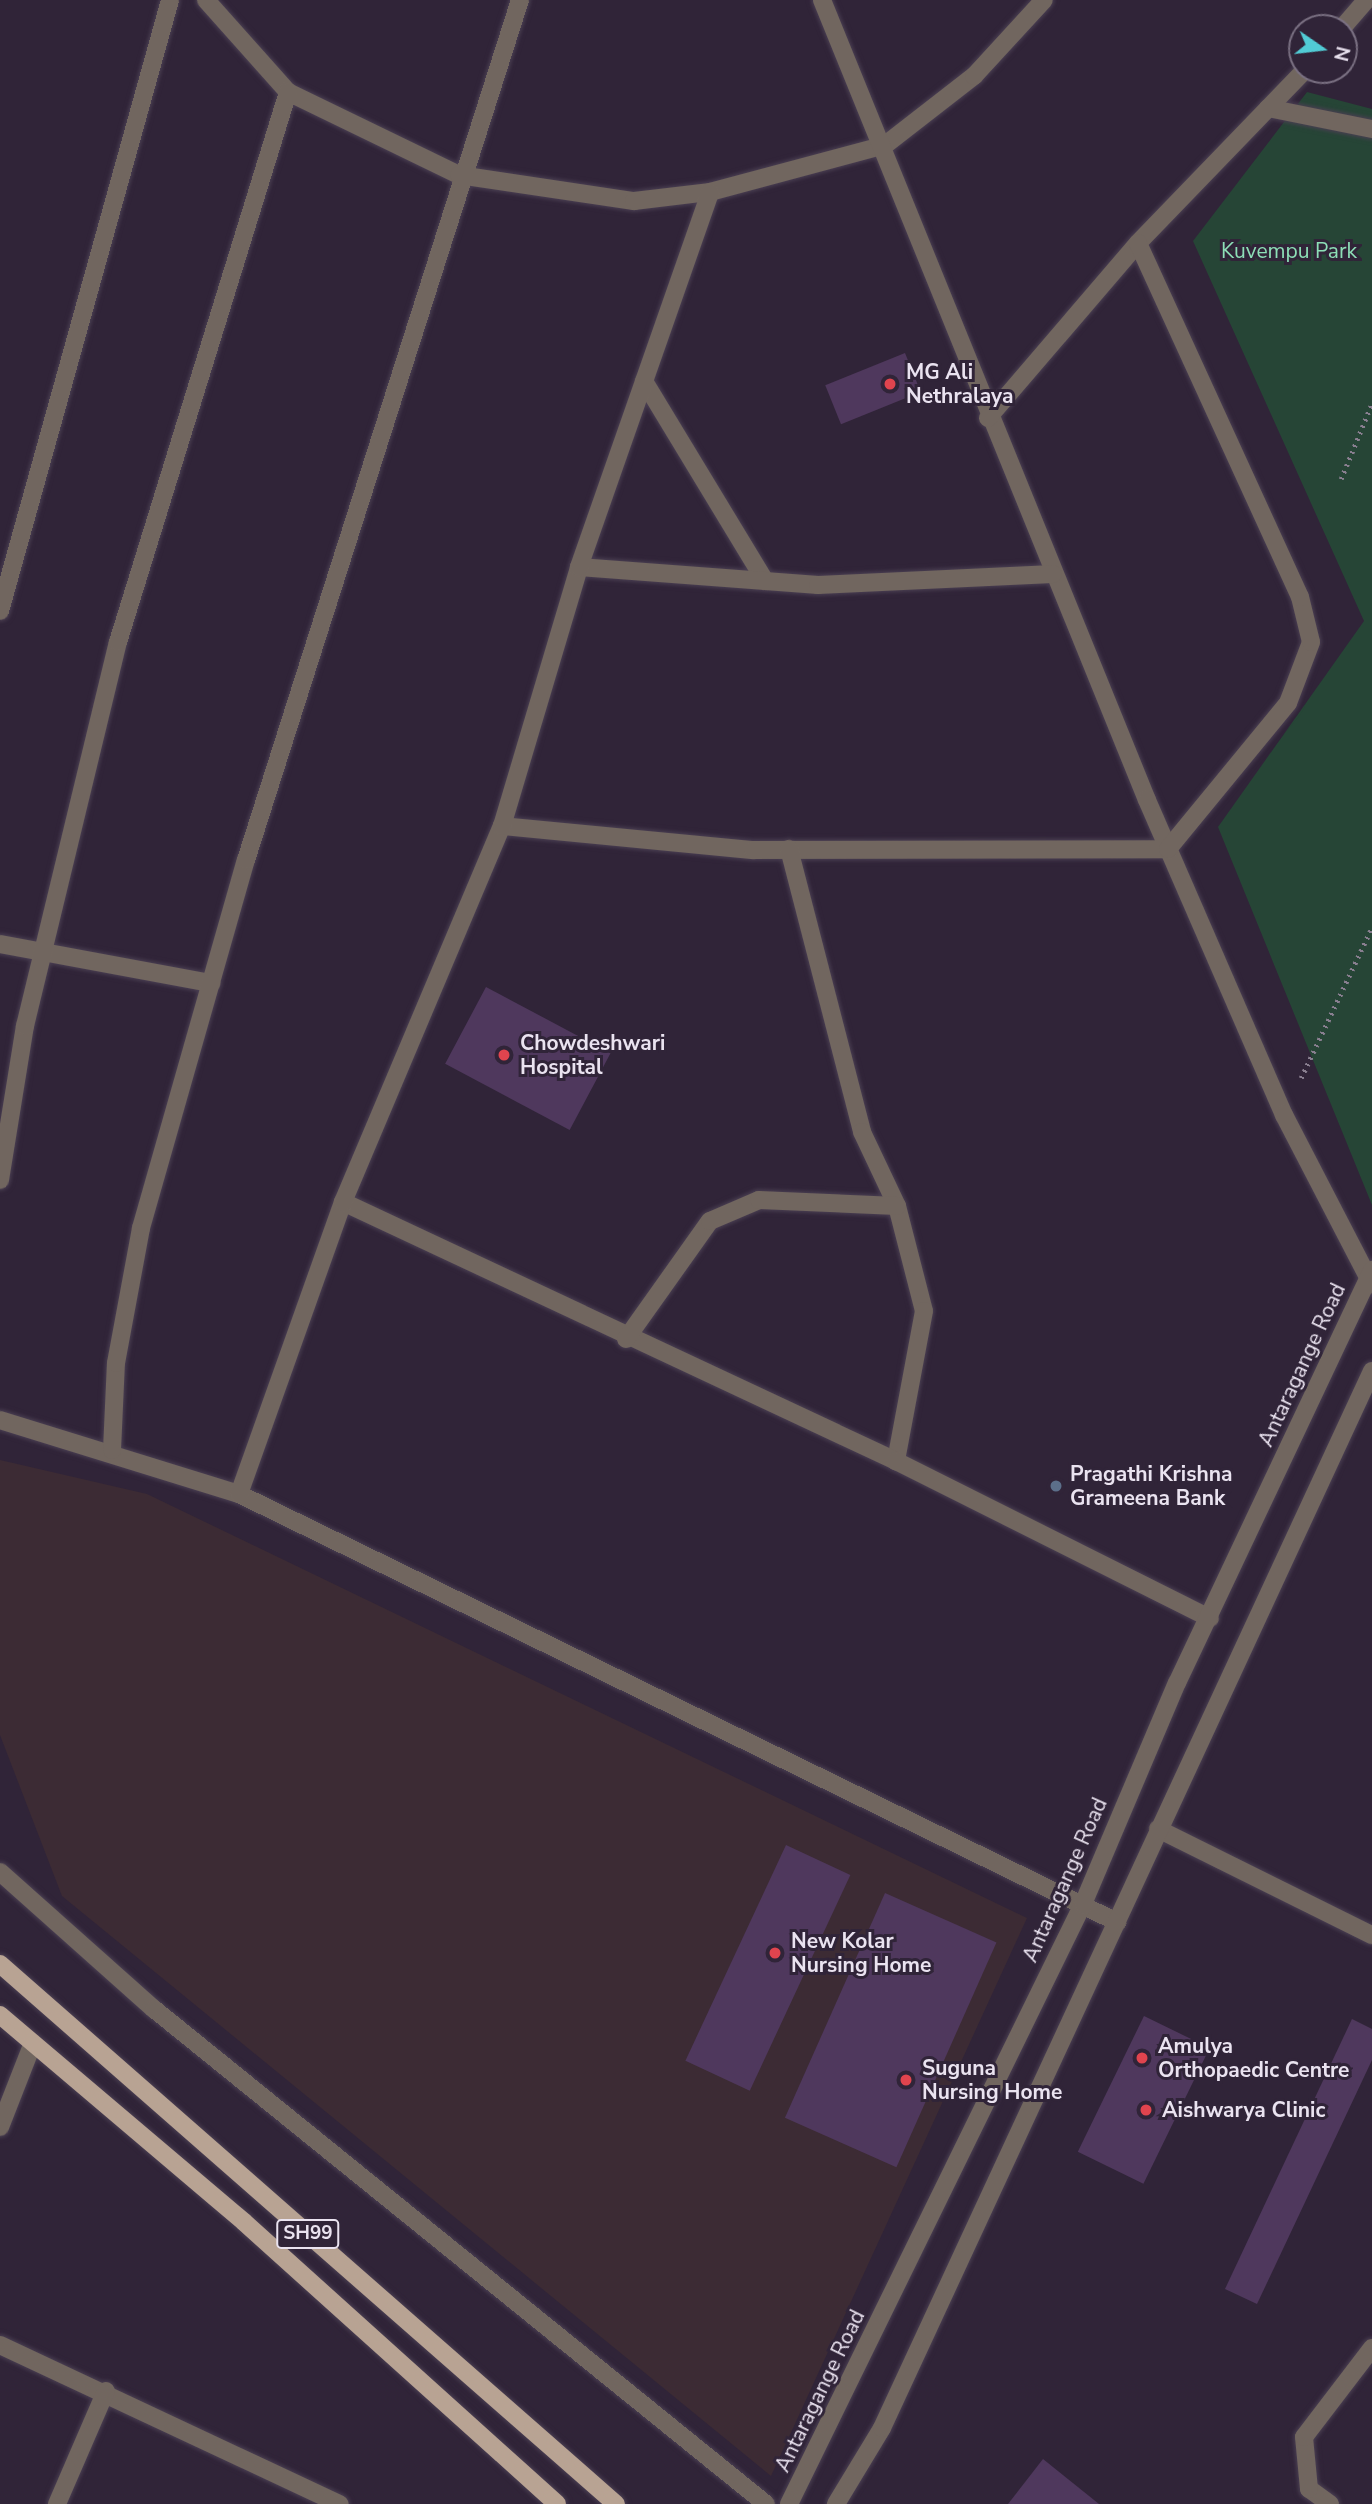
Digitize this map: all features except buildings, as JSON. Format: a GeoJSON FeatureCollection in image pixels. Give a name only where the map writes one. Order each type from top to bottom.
{"type":"FeatureCollection","features":[{"type":"Feature","properties":{"kind":"main road","name":"SH99"},"geometry":{"type":"LineString","coordinates":[[0,1964],[616,2504]]}},
{"type":"Feature","properties":{"kind":"main road","name":"SH99"},"geometry":{"type":"LineString","coordinates":[[0,2015],[557,2504]]}},
{"type":"Feature","properties":{"kind":"street"},"geometry":{"type":"LineString","coordinates":[[0,611],[170,0]]}},
{"type":"Feature","properties":{"kind":"street"},"geometry":{"type":"LineString","coordinates":[[206,0],[288,92],[459,175],[634,201],[710,192],[886,145],[974,76],[1044,0]]}},
{"type":"Feature","properties":{"kind":"street"},"geometry":{"type":"LineString","coordinates":[[112,1450],[117,1363],[141,1228],[211,983],[459,175],[520,0]]}},
{"type":"Feature","properties":{"kind":"street"},"geometry":{"type":"LineString","coordinates":[[822,0],[886,145],[988,418],[1168,849],[1284,1115],[1370,1278]]}},
{"type":"Feature","properties":{"kind":"street"},"geometry":{"type":"LineString","coordinates":[[1354,14],[1366,0]]}},
{"type":"Feature","properties":{"kind":"street"},"geometry":{"type":"LineString","coordinates":[[988,418],[1138,243],[1291,84]]}},
{"type":"Feature","properties":{"kind":"street"},"geometry":{"type":"LineString","coordinates":[[0,1180],[24,1026],[118,642],[288,92]]}},
{"type":"Feature","properties":{"kind":"street"},"geometry":{"type":"LineString","coordinates":[[1268,108],[1372,130]]}},
{"type":"Feature","properties":{"kind":"street"},"geometry":{"type":"LineString","coordinates":[[239,1493],[342,1202],[502,825],[579,567],[710,192]]}},
{"type":"Feature","properties":{"kind":"street"},"geometry":{"type":"LineString","coordinates":[[1138,243],[1300,597],[1311,642],[1288,703],[1168,849]]}},
{"type":"Feature","properties":{"kind":"street"},"geometry":{"type":"LineString","coordinates":[[645,381],[765,581]]}},
{"type":"Feature","properties":{"kind":"street"},"geometry":{"type":"LineString","coordinates":[[579,567],[818,585],[1053,574]]}},
{"type":"Feature","properties":{"kind":"street"},"geometry":{"type":"LineString","coordinates":[[502,825],[789,849],[1168,849]]}},
{"type":"Feature","properties":{"kind":"street"},"geometry":{"type":"LineString","coordinates":[[789,849],[862,1132],[897,1206],[925,1311],[896,1461]]}},
{"type":"Feature","properties":{"kind":"street"},"geometry":{"type":"LineString","coordinates":[[0,944],[211,983]]}},
{"type":"Feature","properties":{"kind":"street"},"geometry":{"type":"LineString","coordinates":[[626,1339],[710,1221],[759,1200],[897,1206]]}},
{"type":"Feature","properties":{"kind":"street"},"geometry":{"type":"LineString","coordinates":[[342,1202],[626,1339],[896,1461],[1210,1618]]}},
{"type":"Feature","properties":{"kind":"street","name":"Antaragange Road"},"geometry":{"type":"LineString","coordinates":[[789,2504],[1083,1904],[1210,1618],[1370,1278]]}},
{"type":"Feature","properties":{"kind":"street"},"geometry":{"type":"LineString","coordinates":[[836,2504],[882,2428],[1372,1371]]}},
{"type":"Feature","properties":{"kind":"street"},"geometry":{"type":"LineString","coordinates":[[0,1420],[112,1450],[239,1493],[1117,1922]]}},
{"type":"Feature","properties":{"kind":"street"},"geometry":{"type":"LineString","coordinates":[[1158,1829],[1372,1935]]}},
{"type":"Feature","properties":{"kind":"street"},"geometry":{"type":"LineString","coordinates":[[0,1872],[154,2009],[766,2504]]}},
{"type":"Feature","properties":{"kind":"street"},"geometry":{"type":"LineString","coordinates":[[0,2127],[33,2043]]}},
{"type":"Feature","properties":{"kind":"street"},"geometry":{"type":"LineString","coordinates":[[0,2345],[106,2391],[340,2504]]}},
{"type":"Feature","properties":{"kind":"street"},"geometry":{"type":"LineString","coordinates":[[1330,2504],[1309,2489],[1304,2437],[1372,2348]]}},
{"type":"Feature","properties":{"kind":"street"},"geometry":{"type":"LineString","coordinates":[[57,2504],[106,2391]]}},
{"type":"Feature","properties":{"kind":"path"},"geometry":{"type":"LineString","coordinates":[[1341,479],[1372,403]]}},
{"type":"Feature","properties":{"kind":"path"},"geometry":{"type":"LineString","coordinates":[[1284,1115],[1372,927]]}},
{"type":"Feature","properties":{"kind":"shaded area"},"geometry":{"type":"Polygon","coordinates":[[[0,1460],[147,1494],[1027,1918],[771,2476],[62,1896],[0,1735],[0,1460]]]}},
{"type":"Feature","properties":{"kind":"green space","name":"Kuvempu Park"},"geometry":{"type":"Polygon","coordinates":[[[1307,92],[1372,109],[1372,1205],[1218,827],[1364,621],[1193,241],[1307,92]]]}},
{"type":"Feature","properties":{"kind":"place","name":"MG Ali Nethralaya"},"geometry":{"type":"Point","coordinates":[890,384]}},
{"type":"Feature","properties":{"kind":"place","name":"Chowdeshwari Hospital"},"geometry":{"type":"Point","coordinates":[504,1055]}},
{"type":"Feature","properties":{"kind":"place","name":"Pragathi Krishna Grameena Bank"},"geometry":{"type":"Point","coordinates":[1056,1486]}},
{"type":"Feature","properties":{"kind":"place","name":"New Kolar Nursing Home"},"geometry":{"type":"Point","coordinates":[775,1953]}},
{"type":"Feature","properties":{"kind":"place","name":"Amulya Orthopaedic Centre"},"geometry":{"type":"Point","coordinates":[1142,2058]}},
{"type":"Feature","properties":{"kind":"place","name":"Suguna Nursing Home"},"geometry":{"type":"Point","coordinates":[906,2080]}},
{"type":"Feature","properties":{"kind":"place","name":"Aishwarya Clinic"},"geometry":{"type":"Point","coordinates":[1146,2110]}}]}
